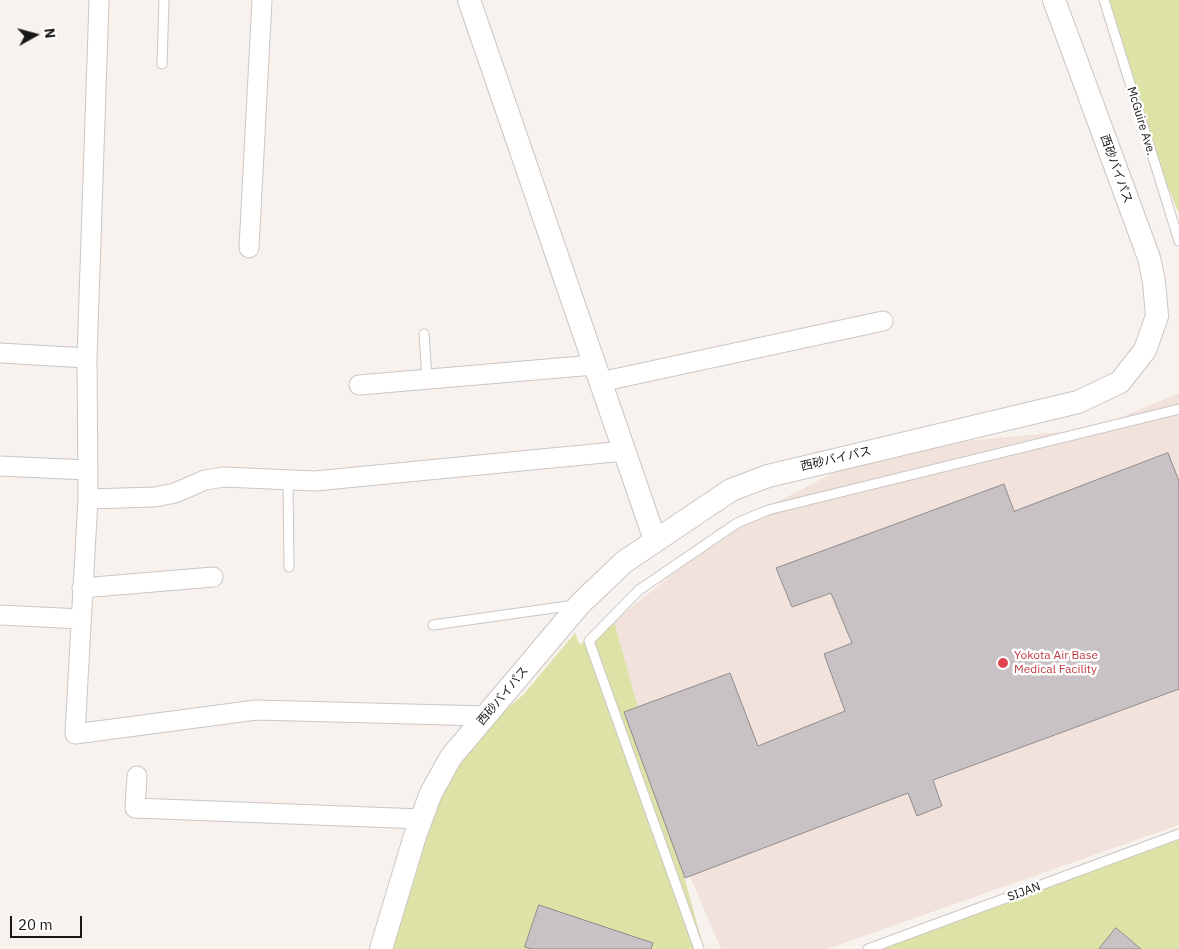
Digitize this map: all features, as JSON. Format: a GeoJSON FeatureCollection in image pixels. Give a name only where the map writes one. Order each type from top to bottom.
{"type":"FeatureCollection","features":[{"type":"Feature","properties":{"kind":"street"},"geometry":{"type":"LineString","coordinates":[[99,0],[87,358],[88,499],[75,734],[256,710],[486,716]]}},
{"type":"Feature","properties":{"kind":"street"},"geometry":{"type":"LineString","coordinates":[[249,248],[262,0]]}},
{"type":"Feature","properties":{"kind":"street"},"geometry":{"type":"LineString","coordinates":[[469,0],[655,540]]}},
{"type":"Feature","properties":{"kind":"street","name":"西砂バイパス"},"geometry":{"type":"LineString","coordinates":[[381,949],[408,855],[421,819],[451,757],[580,604],[624,562],[731,490],[768,476],[1078,402],[1120,382],[1145,350],[1157,316],[1154,282],[1149,258],[1054,0]]}},
{"type":"Feature","properties":{"kind":"street"},"geometry":{"type":"LineString","coordinates":[[359,385],[427,380],[597,373],[883,321]]}},
{"type":"Feature","properties":{"kind":"street"},"geometry":{"type":"LineString","coordinates":[[0,354],[87,358]]}},
{"type":"Feature","properties":{"kind":"street"},"geometry":{"type":"LineString","coordinates":[[88,499],[155,497],[175,493],[205,480],[224,477],[288,481],[624,451]]}},
{"type":"Feature","properties":{"kind":"street"},"geometry":{"type":"LineString","coordinates":[[0,466],[87,470]]}},
{"type":"Feature","properties":{"kind":"street"},"geometry":{"type":"LineString","coordinates":[[82,588],[213,577]]}},
{"type":"Feature","properties":{"kind":"street"},"geometry":{"type":"LineString","coordinates":[[0,615],[81,619]]}},
{"type":"Feature","properties":{"kind":"street"},"geometry":{"type":"LineString","coordinates":[[137,776],[135,808],[421,819]]}},
{"type":"Feature","properties":{"kind":"lane"},"geometry":{"type":"LineString","coordinates":[[162,64],[164,0]]}},
{"type":"Feature","properties":{"kind":"lane","name":"McGuire Ave."},"geometry":{"type":"LineString","coordinates":[[1104,0],[1179,242]]}},
{"type":"Feature","properties":{"kind":"lane"},"geometry":{"type":"LineString","coordinates":[[424,334],[427,380]]}},
{"type":"Feature","properties":{"kind":"lane"},"geometry":{"type":"LineString","coordinates":[[699,949],[589,641],[639,590],[737,523],[768,510],[1179,409]]}},
{"type":"Feature","properties":{"kind":"lane"},"geometry":{"type":"LineString","coordinates":[[288,481],[288,567]]}},
{"type":"Feature","properties":{"kind":"lane"},"geometry":{"type":"LineString","coordinates":[[432,625],[580,604]]}},
{"type":"Feature","properties":{"kind":"lane","name":"SIJAN"},"geometry":{"type":"LineString","coordinates":[[868,949],[1179,834]]}},
{"type":"Feature","properties":{"kind":"shaded area"},"geometry":{"type":"Polygon","coordinates":[[[1179,393],[1179,825],[827,949],[721,949],[589,641],[737,523],[879,449],[1093,429],[1179,393]]]}},
{"type":"Feature","properties":{"kind":"green space"},"geometry":{"type":"Polygon","coordinates":[[[1105,0],[1179,0],[1179,214],[1155,154],[1105,0]]]}},
{"type":"Feature","properties":{"kind":"green space"},"geometry":{"type":"Polygon","coordinates":[[[613,617],[704,949],[383,949],[451,757],[524,694],[575,633],[580,645],[613,617]]]}},
{"type":"Feature","properties":{"kind":"green space"},"geometry":{"type":"Polygon","coordinates":[[[1179,830],[1179,949],[866,949],[1179,830]]]}},
{"type":"Feature","properties":{"kind":"building","name":"Yokota Air Base Medical Facility"},"geometry":{"type":"Polygon","coordinates":[[[1168,453],[1179,481],[1179,689],[933,780],[942,806],[917,816],[908,793],[685,878],[624,712],[730,673],[758,746],[845,711],[824,654],[852,643],[831,593],[792,607],[776,568],[1004,484],[1014,511],[1168,453]]]}},
{"type":"Feature","properties":{"kind":"building"},"geometry":{"type":"Polygon","coordinates":[[[539,905],[653,943],[651,949],[532,949],[525,947],[539,905]]]}},
{"type":"Feature","properties":{"kind":"building"},"geometry":{"type":"Polygon","coordinates":[[[1116,928],[1141,949],[1099,949],[1116,928]]]}},
{"type":"Feature","properties":{"kind":"place","name":"Yokota Air Base Medical Facility"},"geometry":{"type":"Point","coordinates":[1003,663]}}]}
